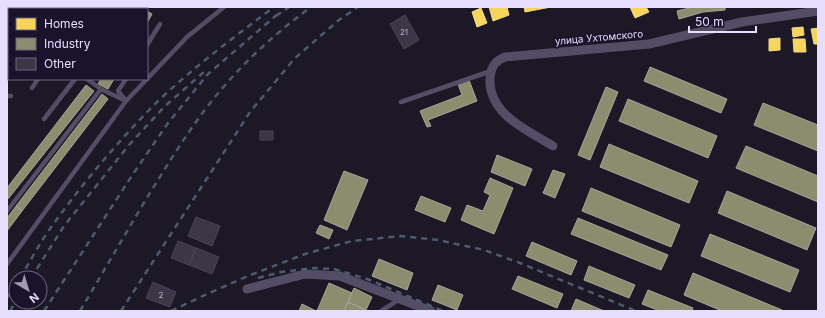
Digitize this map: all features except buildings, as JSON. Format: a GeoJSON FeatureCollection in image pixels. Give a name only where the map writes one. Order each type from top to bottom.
{"type":"FeatureCollection","features":[{"type":"Feature","properties":{"kind":"street","name":"улица Ухтомского"},"geometry":{"type":"LineString","coordinates":[[491,71],[497,61],[505,57],[648,44],[742,22],[818,11]]}},
{"type":"Feature","properties":{"kind":"street"},"geometry":{"type":"LineString","coordinates":[[491,71],[490,87],[492,97],[497,105],[514,122],[553,146]]}},
{"type":"Feature","properties":{"kind":"street"},"geometry":{"type":"LineString","coordinates":[[247,289],[306,274],[340,276],[431,311]]}},
{"type":"Feature","properties":{"kind":"lane"},"geometry":{"type":"LineString","coordinates":[[148,78],[188,37],[224,7]]}},
{"type":"Feature","properties":{"kind":"lane"},"geometry":{"type":"LineString","coordinates":[[148,43],[160,24]]}},
{"type":"Feature","properties":{"kind":"lane"},"geometry":{"type":"LineString","coordinates":[[401,102],[491,71]]}},
{"type":"Feature","properties":{"kind":"lane"},"geometry":{"type":"LineString","coordinates":[[32,88],[37,80]]}},
{"type":"Feature","properties":{"kind":"lane"},"geometry":{"type":"LineString","coordinates":[[44,119],[74,80]]}},
{"type":"Feature","properties":{"kind":"lane"},"geometry":{"type":"LineString","coordinates":[[88,80],[101,89],[126,101]]}},
{"type":"Feature","properties":{"kind":"lane"},"geometry":{"type":"LineString","coordinates":[[125,80],[118,91],[126,101]]}},
{"type":"Feature","properties":{"kind":"lane"},"geometry":{"type":"LineString","coordinates":[[7,264],[126,101],[146,80]]}},
{"type":"Feature","properties":{"kind":"lane"},"geometry":{"type":"LineString","coordinates":[[7,211],[101,89]]}},
{"type":"Feature","properties":{"kind":"lane"},"geometry":{"type":"LineString","coordinates":[[383,310],[400,299]]}},
{"type":"Feature","properties":{"kind":"railway"},"geometry":{"type":"LineString","coordinates":[[25,270],[42,240],[68,204],[131,129],[158,101],[200,64],[274,7]]}},
{"type":"Feature","properties":{"kind":"railway"},"geometry":{"type":"LineString","coordinates":[[276,16],[289,7]]}},
{"type":"Feature","properties":{"kind":"railway"},"geometry":{"type":"LineString","coordinates":[[80,311],[162,173],[209,104],[230,79],[274,36],[311,7]]}},
{"type":"Feature","properties":{"kind":"railway"},"geometry":{"type":"LineString","coordinates":[[121,311],[250,112],[295,58],[339,20],[358,7]]}},
{"type":"Feature","properties":{"kind":"railway"},"geometry":{"type":"LineString","coordinates":[[44,311],[168,123],[208,74],[279,13]]}},
{"type":"Feature","properties":{"kind":"railway"},"geometry":{"type":"LineString","coordinates":[[36,270],[64,226],[129,145],[165,106],[205,71]]}},
{"type":"Feature","properties":{"kind":"railway"},"geometry":{"type":"LineString","coordinates":[[171,311],[248,276],[305,254],[352,241],[401,236],[438,240],[484,250],[520,263],[636,311]]}},
{"type":"Feature","properties":{"kind":"railway"},"geometry":{"type":"LineString","coordinates":[[258,278],[281,272],[314,268],[334,269],[367,279],[443,311]]}}]}
